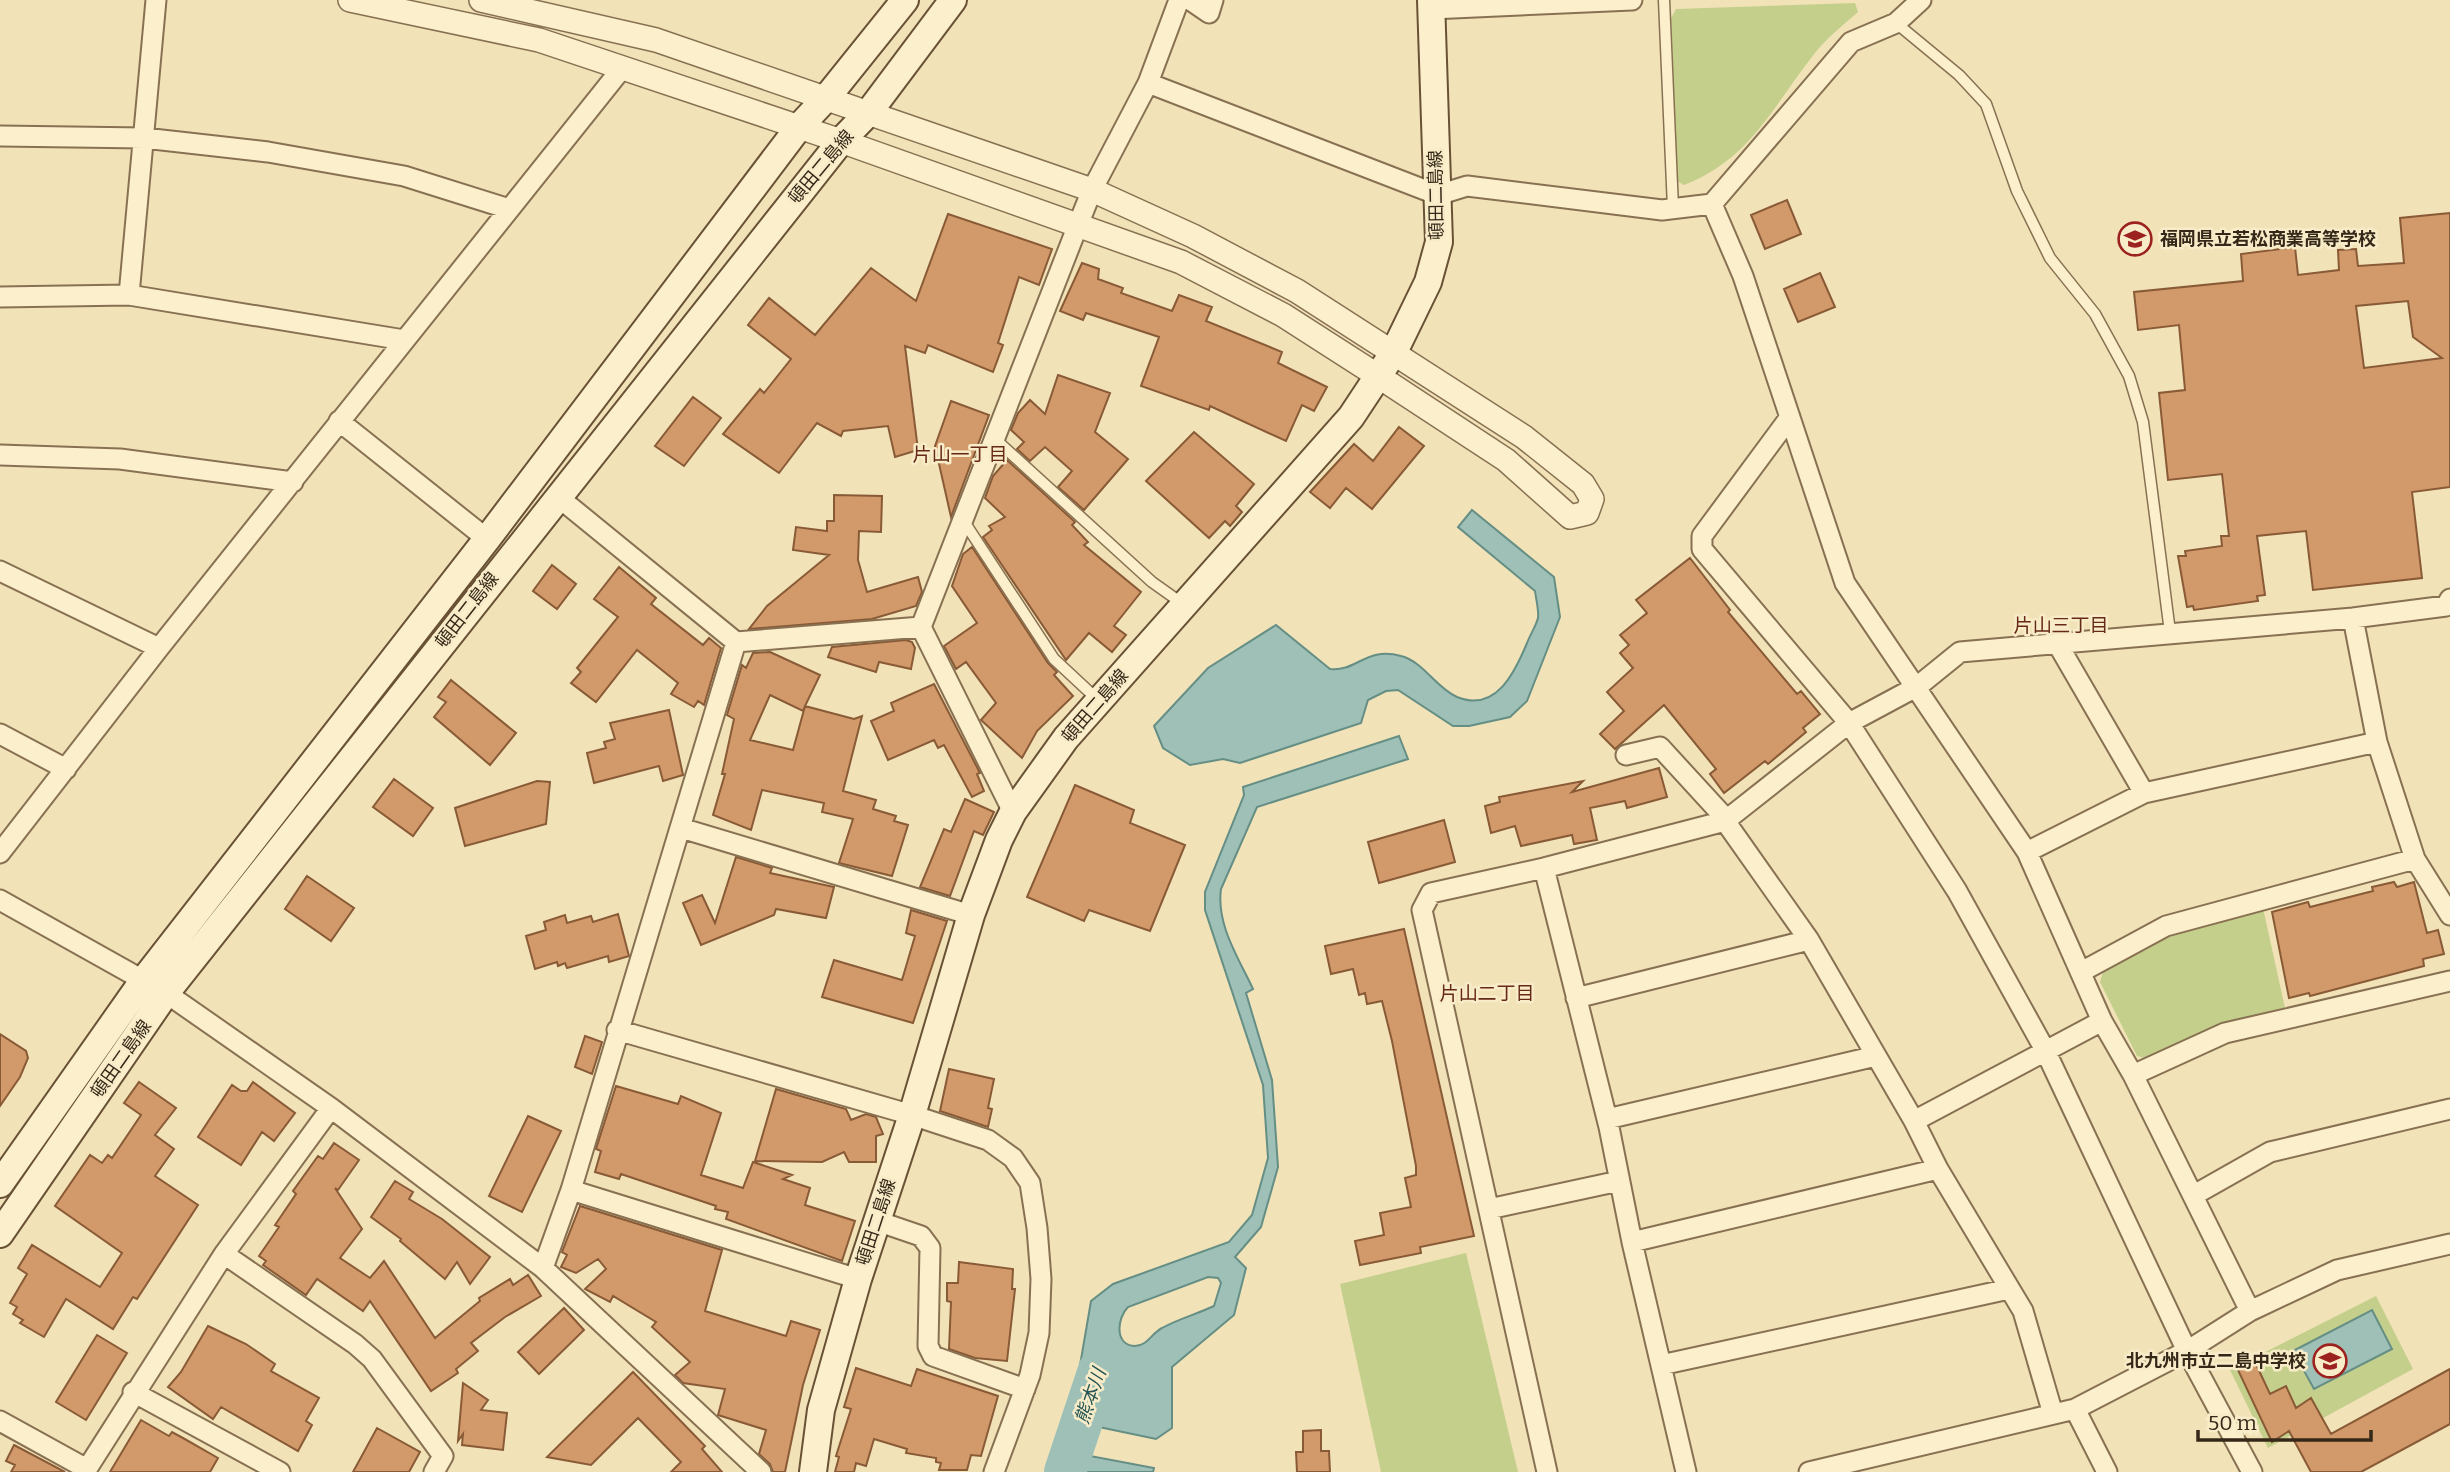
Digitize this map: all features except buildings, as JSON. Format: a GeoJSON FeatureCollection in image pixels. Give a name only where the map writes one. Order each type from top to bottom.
{"type":"FeatureCollection","features":[{"type":"Feature","properties":{"kind":"main road","name":"頓田二島線"},"geometry":{"type":"LineString","coordinates":[[0,1184],[154,987],[799,127],[828,96],[905,0]]}},
{"type":"Feature","properties":{"kind":"main road","name":"頓田二島線"},"geometry":{"type":"LineString","coordinates":[[0,1234],[154,987],[557,496],[841,141],[869,112],[953,0]]}},
{"type":"Feature","properties":{"kind":"main road","name":"頓田二島線"},"geometry":{"type":"LineString","coordinates":[[813,1472],[821,1410],[858,1279],[912,1115],[971,915],[999,840],[1013,812],[1066,738],[1352,417],[1394,352],[1428,282],[1439,242],[1431,4]]}},
{"type":"Feature","properties":{"kind":"street"},"geometry":{"type":"LineString","coordinates":[[130,295],[156,0]]}},
{"type":"Feature","properties":{"kind":"street"},"geometry":{"type":"LineString","coordinates":[[350,0],[539,40],[841,141],[1181,262],[1283,315],[1378,376],[1506,460],[1570,517],[1587,513],[1592,499],[1583,484],[1524,437],[1394,352],[1297,290],[1092,190],[828,96],[656,40],[481,0]]}},
{"type":"Feature","properties":{"kind":"street"},"geometry":{"type":"LineString","coordinates":[[1013,812],[921,627],[1092,190],[1148,83],[1179,0]]}},
{"type":"Feature","properties":{"kind":"street"},"geometry":{"type":"LineString","coordinates":[[1190,0],[1209,13],[1213,0]]}},
{"type":"Feature","properties":{"kind":"street"},"geometry":{"type":"LineString","coordinates":[[1431,4],[1632,0]]}},
{"type":"Feature","properties":{"kind":"street"},"geometry":{"type":"LineString","coordinates":[[1148,83],[1437,195],[1467,186],[1673,208],[1712,204],[1851,42],[1896,23],[1921,0]]}},
{"type":"Feature","properties":{"kind":"street"},"geometry":{"type":"LineString","coordinates":[[0,853],[159,648],[293,482],[338,421],[623,67]]}},
{"type":"Feature","properties":{"kind":"street"},"geometry":{"type":"LineString","coordinates":[[0,136],[144,138],[268,152],[404,176],[509,209]]}},
{"type":"Feature","properties":{"kind":"street"},"geometry":{"type":"LineString","coordinates":[[1712,204],[1743,276],[1845,583],[2027,852],[2102,1021],[2133,1075],[2250,1311]]}},
{"type":"Feature","properties":{"kind":"street"},"geometry":{"type":"LineString","coordinates":[[0,296],[130,295],[404,340]]}},
{"type":"Feature","properties":{"kind":"street"},"geometry":{"type":"LineString","coordinates":[[1790,417],[1702,536],[1702,550],[1849,723],[1957,891],[2045,1050],[2187,1351],[2252,1472]]}},
{"type":"Feature","properties":{"kind":"street"},"geometry":{"type":"LineString","coordinates":[[338,421],[487,540]]}},
{"type":"Feature","properties":{"kind":"street"},"geometry":{"type":"LineString","coordinates":[[0,455],[120,459],[293,482]]}},
{"type":"Feature","properties":{"kind":"street"},"geometry":{"type":"LineString","coordinates":[[557,496],[736,642],[921,627]]}},
{"type":"Feature","properties":{"kind":"street"},"geometry":{"type":"LineString","coordinates":[[0,570],[159,648]]}},
{"type":"Feature","properties":{"kind":"street"},"geometry":{"type":"LineString","coordinates":[[1547,1472],[1422,910],[1431,893],[1544,868],[1726,820],[1849,723],[1917,686],[1960,652],[2353,618],[2446,606],[2450,599]]}},
{"type":"Feature","properties":{"kind":"street"},"geometry":{"type":"LineString","coordinates":[[2353,618],[2377,742],[2414,859],[2450,915]]}},
{"type":"Feature","properties":{"kind":"street"},"geometry":{"type":"LineString","coordinates":[[543,1268],[571,1190],[736,642]]}},
{"type":"Feature","properties":{"kind":"street"},"geometry":{"type":"LineString","coordinates":[[2057,643],[2144,793]]}},
{"type":"Feature","properties":{"kind":"street"},"geometry":{"type":"LineString","coordinates":[[0,734],[66,769]]}},
{"type":"Feature","properties":{"kind":"street"},"geometry":{"type":"LineString","coordinates":[[2027,852],[2144,793],[2377,742]]}},
{"type":"Feature","properties":{"kind":"street"},"geometry":{"type":"LineString","coordinates":[[1626,755],[1660,747],[1726,820],[1809,940],[1914,1121],[1938,1169],[2023,1311],[2053,1414]]}},
{"type":"Feature","properties":{"kind":"street"},"geometry":{"type":"LineString","coordinates":[[681,828],[971,915]]}},
{"type":"Feature","properties":{"kind":"street"},"geometry":{"type":"LineString","coordinates":[[2081,972],[2166,926],[2414,859]]}},
{"type":"Feature","properties":{"kind":"street"},"geometry":{"type":"LineString","coordinates":[[1544,868],[1607,1119],[1632,1242],[1686,1472]]}},
{"type":"Feature","properties":{"kind":"street"},"geometry":{"type":"LineString","coordinates":[[0,900],[154,987],[331,1108],[543,1268],[761,1472]]}},
{"type":"Feature","properties":{"kind":"street"},"geometry":{"type":"LineString","coordinates":[[1576,998],[1809,940]]}},
{"type":"Feature","properties":{"kind":"street"},"geometry":{"type":"LineString","coordinates":[[2133,1075],[2225,1033],[2450,981]]}},
{"type":"Feature","properties":{"kind":"street"},"geometry":{"type":"LineString","coordinates":[[1914,1121],[2102,1021]]}},
{"type":"Feature","properties":{"kind":"street"},"geometry":{"type":"LineString","coordinates":[[617,1030],[912,1115],[988,1140],[1013,1158],[1030,1183],[1041,1279],[1039,1333],[1025,1389],[994,1472]]}},
{"type":"Feature","properties":{"kind":"street"},"geometry":{"type":"LineString","coordinates":[[1607,1119],[1876,1056]]}},
{"type":"Feature","properties":{"kind":"street"},"geometry":{"type":"LineString","coordinates":[[0,1421],[86,1470],[133,1392],[224,1254],[331,1108]]}},
{"type":"Feature","properties":{"kind":"street"},"geometry":{"type":"LineString","coordinates":[[2193,1195],[2270,1152],[2450,1109]]}},
{"type":"Feature","properties":{"kind":"street"},"geometry":{"type":"LineString","coordinates":[[1632,1242],[1938,1169]]}},
{"type":"Feature","properties":{"kind":"street"},"geometry":{"type":"LineString","coordinates":[[1489,1209],[1619,1181]]}},
{"type":"Feature","properties":{"kind":"street"},"geometry":{"type":"LineString","coordinates":[[571,1190],[858,1279]]}},
{"type":"Feature","properties":{"kind":"street"},"geometry":{"type":"LineString","coordinates":[[877,1220],[921,1236],[930,1248],[928,1346],[933,1356],[1025,1389]]}},
{"type":"Feature","properties":{"kind":"street"},"geometry":{"type":"LineString","coordinates":[[1809,1472],[2075,1409],[2187,1351],[2250,1311],[2337,1270],[2450,1244]]}},
{"type":"Feature","properties":{"kind":"street"},"geometry":{"type":"LineString","coordinates":[[224,1254],[355,1343],[372,1359],[443,1456],[434,1472]]}},
{"type":"Feature","properties":{"kind":"street"},"geometry":{"type":"LineString","coordinates":[[1661,1365],[2009,1289]]}},
{"type":"Feature","properties":{"kind":"street"},"geometry":{"type":"LineString","coordinates":[[133,1392],[280,1472]]}},
{"type":"Feature","properties":{"kind":"street"},"geometry":{"type":"LineString","coordinates":[[2075,1409],[2106,1472]]}},
{"type":"Feature","properties":{"kind":"lane"},"geometry":{"type":"LineString","coordinates":[[1664,0],[1673,208]]}},
{"type":"Feature","properties":{"kind":"lane"},"geometry":{"type":"LineString","coordinates":[[1896,23],[1959,75],[1986,104],[2017,191],[2050,258],[2095,314],[2129,376],[2143,422],[2171,632]]}},
{"type":"Feature","properties":{"kind":"lane"},"geometry":{"type":"LineString","coordinates":[[994,439],[1152,582],[1184,605]]}},
{"type":"Feature","properties":{"kind":"lane"},"geometry":{"type":"LineString","coordinates":[[962,520],[1054,659],[1099,701]]}},
{"type":"Feature","properties":{"kind":"green space"},"geometry":{"type":"Polygon","coordinates":[[[1855,3],[1858,12],[1820,47],[1759,130],[1744,146],[1707,174],[1684,185],[1677,181],[1671,18],[1676,9],[1855,3]]]}},
{"type":"Feature","properties":{"kind":"green space"},"geometry":{"type":"Polygon","coordinates":[[[2263,908],[2285,1008],[2217,1025],[2148,1059],[2137,1056],[2100,982],[2105,965],[2176,931],[2263,908]]]}},
{"type":"Feature","properties":{"kind":"green space"},"geometry":{"type":"Polygon","coordinates":[[[1466,1253],[1518,1472],[1381,1472],[1340,1284],[1466,1253]]]}},
{"type":"Feature","properties":{"kind":"green space"},"geometry":{"type":"Polygon","coordinates":[[[2376,1296],[2413,1369],[2268,1448],[2230,1370],[2376,1296]]]}},
{"type":"Feature","properties":{"kind":"water"},"geometry":{"type":"Polygon","coordinates":[[[1472,510],[1554,577],[1560,617],[1527,701],[1510,717],[1469,726],[1453,726],[1398,690],[1386,691],[1368,700],[1361,723],[1240,763],[1223,759],[1190,765],[1163,748],[1154,726],[1208,668],[1276,625],[1330,669],[1348,667],[1379,654],[1389,654],[1409,659],[1457,697],[1471,700],[1493,695],[1510,677],[1516,666],[1537,621],[1538,608],[1535,591],[1458,527],[1472,510]]]}},
{"type":"Feature","properties":{"kind":"water"},"geometry":{"type":"Polygon","coordinates":[[[1399,736],[1408,759],[1257,807],[1221,889],[1220,902],[1225,928],[1253,989],[1246,993],[1272,1080],[1278,1167],[1261,1227],[1235,1257],[1246,1268],[1234,1315],[1172,1367],[1172,1428],[1156,1439],[1080,1423],[1072,1412],[1091,1301],[1113,1284],[1229,1242],[1252,1215],[1268,1158],[1263,1085],[1205,910],[1205,892],[1244,795],[1243,787],[1399,736]],[[1208,1277],[1128,1307],[1120,1324],[1124,1341],[1139,1345],[1162,1328],[1214,1306],[1221,1283],[1218,1278],[1208,1277]]]}},
{"type":"Feature","properties":{"kind":"water"},"geometry":{"type":"Polygon","coordinates":[[[2372,1310],[2392,1349],[2314,1389],[2293,1351],[2372,1310]]]}},
{"type":"Feature","properties":{"kind":"water"},"geometry":{"type":"Polygon","coordinates":[[[1053,1449],[1154,1468],[1153,1472],[1048,1472],[1053,1449]]]}},
{"type":"Feature","properties":{"kind":"waterway","name":"熊本川"},"geometry":{"type":"LineString","coordinates":[[1065,1472],[1099,1370]]}},
{"type":"Feature","properties":{"kind":"place","name":"福岡県立若松商業高等学校"},"geometry":{"type":"Point","coordinates":[2135,239]}},
{"type":"Feature","properties":{"kind":"place","name":"北九州市立二島中学校"},"geometry":{"type":"Point","coordinates":[2330,1361]}},
{"type":"Feature","properties":{"kind":"district","name":"片山一丁目"},"geometry":{"type":"Point","coordinates":[960,454]}},
{"type":"Feature","properties":{"kind":"district","name":"片山三丁目"},"geometry":{"type":"Point","coordinates":[2061,625]}},
{"type":"Feature","properties":{"kind":"district","name":"片山二丁目"},"geometry":{"type":"Point","coordinates":[1487,993]}}]}
